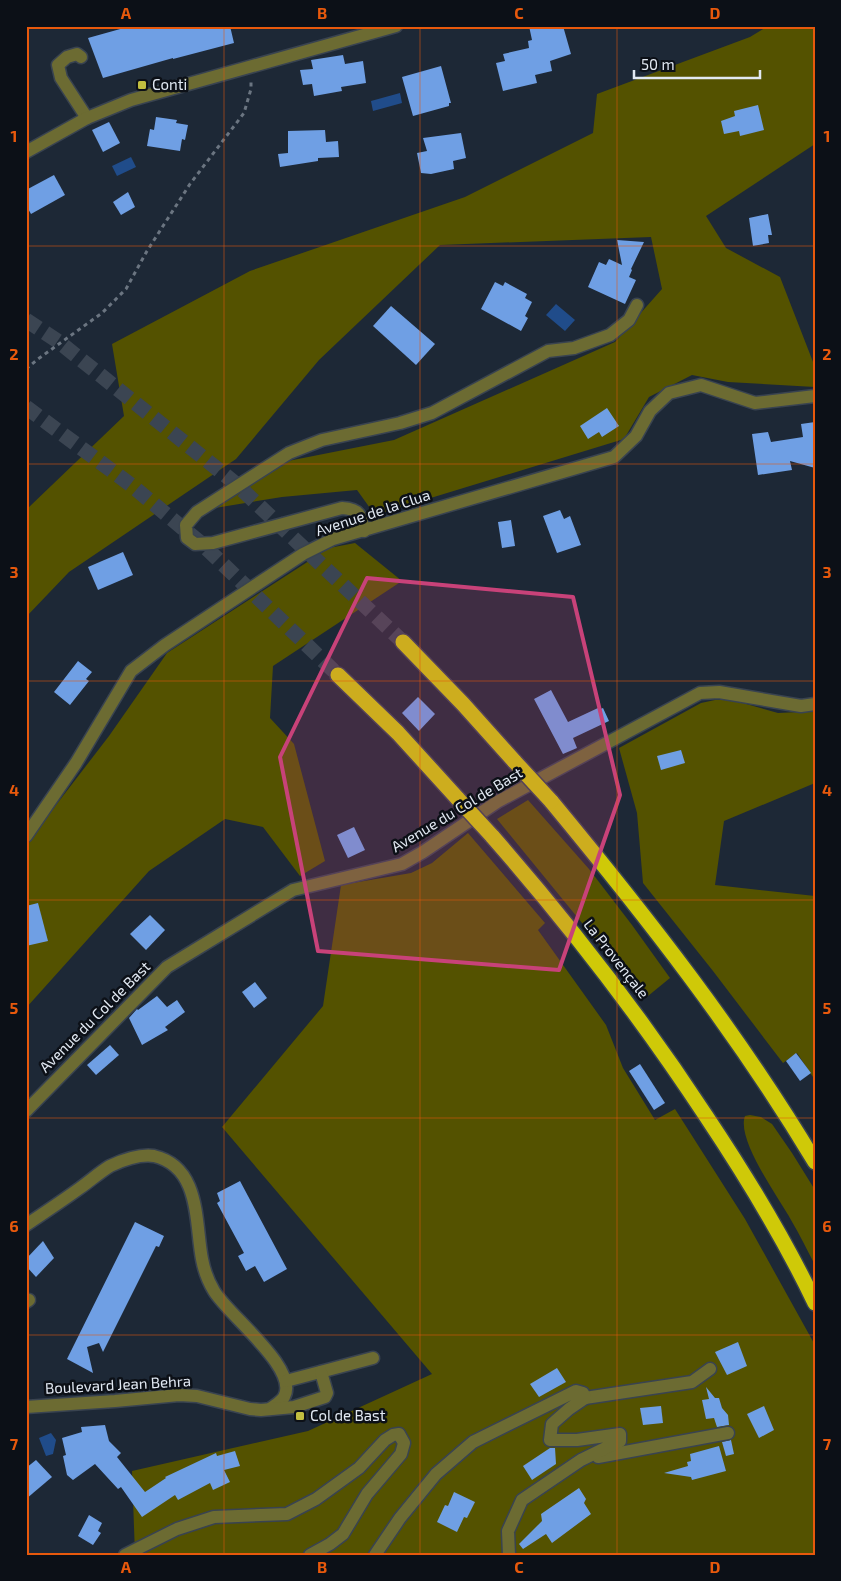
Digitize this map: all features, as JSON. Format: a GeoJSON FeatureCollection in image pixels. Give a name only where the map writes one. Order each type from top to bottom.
{"type":"FeatureCollection","features":[{"type":"Feature","properties":{"kind":"highway"},"geometry":{"type":"LineString","coordinates":[[403,642],[463,704],[550,801],[626,892],[678,959],[753,1064],[815,1162]]}},
{"type":"Feature","properties":{"kind":"highway","name":"La Provençale"},"geometry":{"type":"LineString","coordinates":[[338,674],[398,733],[492,836],[541,892],[597,962],[680,1075],[738,1164],[803,1277],[815,1303]]}},
{"type":"Feature","properties":{"kind":"street"},"geometry":{"type":"LineString","coordinates":[[26,152],[87,118],[131,100],[396,26]]}},
{"type":"Feature","properties":{"kind":"street"},"geometry":{"type":"LineString","coordinates":[[82,57],[77,54],[67,57],[58,65],[61,78],[87,118]]}},
{"type":"Feature","properties":{"kind":"street"},"geometry":{"type":"LineString","coordinates":[[364,531],[361,516],[352,508],[342,508],[213,543],[195,544],[187,538],[186,525],[197,512],[289,453],[322,440],[400,423],[432,413],[548,351],[574,348],[610,335],[629,320],[637,305]]}},
{"type":"Feature","properties":{"kind":"street","name":"Avenue de la Clua"},"geometry":{"type":"LineString","coordinates":[[26,836],[76,763],[131,671],[164,645],[303,554],[333,539],[614,457],[636,436],[650,411],[669,393],[701,385],[755,403],[815,396]]}},
{"type":"Feature","properties":{"kind":"street","name":"Avenue du Col de Bast"},"geometry":{"type":"LineString","coordinates":[[27,1110],[167,967],[294,890],[402,864],[497,802],[700,693],[719,692],[801,706],[815,704]]}},
{"type":"Feature","properties":{"kind":"street"},"geometry":{"type":"LineString","coordinates":[[26,1225],[110,1166],[142,1155],[156,1157],[180,1172],[193,1196],[202,1259],[213,1290],[280,1365],[286,1381],[285,1396],[281,1402],[270,1409]]}},
{"type":"Feature","properties":{"kind":"street"},"geometry":{"type":"LineString","coordinates":[[286,1381],[373,1358]]}},
{"type":"Feature","properties":{"kind":"street"},"geometry":{"type":"LineString","coordinates":[[509,1555],[508,1531],[522,1500],[581,1460],[620,1441],[620,1434],[577,1440],[550,1440],[552,1424],[585,1398],[692,1382],[710,1370]]}},
{"type":"Feature","properties":{"kind":"street","name":"Boulevard Jean Behra"},"geometry":{"type":"LineString","coordinates":[[26,1407],[179,1395],[197,1396],[250,1409],[270,1409],[294,1406],[325,1398],[326,1393],[321,1372]]}},
{"type":"Feature","properties":{"kind":"street"},"geometry":{"type":"LineString","coordinates":[[375,1555],[400,1518],[436,1474],[473,1442],[576,1391],[583,1392],[585,1398]]}},
{"type":"Feature","properties":{"kind":"street"},"geometry":{"type":"LineString","coordinates":[[581,1460],[728,1433]]}},
{"type":"Feature","properties":{"kind":"street"},"geometry":{"type":"LineString","coordinates":[[125,1555],[177,1529],[214,1517],[287,1514],[316,1499],[358,1468],[385,1440],[399,1434],[404,1443],[401,1454],[367,1494],[343,1534],[310,1555]]}},
{"type":"Feature","properties":{"kind":"path"},"geometry":{"type":"LineString","coordinates":[[26,369],[102,313],[126,289],[147,251],[190,184],[244,112],[251,89],[250,66]]}},
{"type":"Feature","properties":{"kind":"highlighted area"},"geometry":{"type":"Polygon","coordinates":[[[367,578],[573,597],[620,795],[559,970],[318,951],[280,757],[367,578]]]}},
{"type":"Feature","properties":{"kind":"shaded area"},"geometry":{"type":"Polygon","coordinates":[[[768,26],[815,26],[815,144],[706,216],[726,248],[780,277],[815,367],[815,387],[728,382],[692,375],[649,397],[624,439],[375,515],[357,490],[282,497],[215,508],[288,461],[394,440],[615,342],[662,289],[651,237],[440,245],[319,360],[236,459],[69,572],[26,617],[27,509],[124,416],[112,344],[250,271],[465,197],[593,133],[597,94],[750,37],[768,26]]]}},
{"type":"Feature","properties":{"kind":"shaded area"},"geometry":{"type":"Polygon","coordinates":[[[355,543],[402,581],[273,666],[270,718],[294,744],[325,861],[300,876],[263,827],[225,819],[149,871],[26,1008],[26,844],[109,736],[167,653],[329,548],[355,543]]]}},
{"type":"Feature","properties":{"kind":"shaded area"},"geometry":{"type":"Polygon","coordinates":[[[715,700],[732,700],[778,713],[815,710],[815,783],[724,821],[715,885],[815,896],[815,1080],[797,1053],[783,1063],[643,883],[637,813],[619,748],[701,703],[715,700]]]}},
{"type":"Feature","properties":{"kind":"shaded area"},"geometry":{"type":"Polygon","coordinates":[[[528,800],[589,869],[670,978],[648,996],[600,945],[497,819],[528,800]]]}},
{"type":"Feature","properties":{"kind":"shaded area"},"geometry":{"type":"Polygon","coordinates":[[[468,833],[545,923],[538,930],[606,1025],[623,1068],[655,1120],[675,1109],[745,1219],[815,1345],[815,1555],[135,1555],[132,1471],[308,1431],[432,1374],[222,1127],[323,1006],[341,885],[411,873],[432,863],[468,833]]]}},
{"type":"Feature","properties":{"kind":"shaded area"},"geometry":{"type":"Polygon","coordinates":[[[745,1116],[761,1117],[772,1124],[815,1190],[815,1265],[752,1154],[744,1126],[745,1116]]]}},
{"type":"Feature","properties":{"kind":"water"},"geometry":{"type":"Polygon","coordinates":[[[400,93],[402,103],[373,111],[371,101],[400,93]]]}},
{"type":"Feature","properties":{"kind":"water"},"geometry":{"type":"Polygon","coordinates":[[[131,157],[136,167],[117,176],[112,166],[131,157]]]}},
{"type":"Feature","properties":{"kind":"water"},"geometry":{"type":"Polygon","coordinates":[[[556,304],[575,320],[565,331],[546,315],[556,304]]]}},
{"type":"Feature","properties":{"kind":"water"},"geometry":{"type":"Polygon","coordinates":[[[51,1433],[56,1440],[53,1454],[46,1456],[39,1438],[51,1433]]]}},
{"type":"Feature","properties":{"kind":"building"},"geometry":{"type":"Polygon","coordinates":[[[131,26],[230,26],[234,43],[103,78],[88,38],[131,26]]]}},
{"type":"Feature","properties":{"kind":"building"},"geometry":{"type":"Polygon","coordinates":[[[529,26],[563,26],[571,54],[550,61],[552,71],[535,75],[537,83],[503,91],[496,63],[505,61],[503,54],[529,48],[528,41],[532,40],[529,26]]]}},
{"type":"Feature","properties":{"kind":"building"},"geometry":{"type":"Polygon","coordinates":[[[343,55],[345,64],[363,61],[366,83],[341,87],[342,91],[314,96],[312,84],[303,85],[300,70],[313,69],[311,60],[343,55]]]}},
{"type":"Feature","properties":{"kind":"building"},"geometry":{"type":"Polygon","coordinates":[[[441,66],[451,103],[449,103],[449,106],[413,116],[402,77],[441,66]]]}},
{"type":"Feature","properties":{"kind":"building"},"geometry":{"type":"Polygon","coordinates":[[[758,105],[764,130],[740,136],[739,131],[724,134],[721,121],[735,116],[734,111],[758,105]]]}},
{"type":"Feature","properties":{"kind":"building"},"geometry":{"type":"Polygon","coordinates":[[[156,117],[177,120],[176,123],[188,125],[185,140],[182,139],[180,151],[147,146],[150,129],[154,130],[156,117]]]}},
{"type":"Feature","properties":{"kind":"building"},"geometry":{"type":"Polygon","coordinates":[[[109,122],[120,143],[103,152],[92,130],[109,122]]]}},
{"type":"Feature","properties":{"kind":"building"},"geometry":{"type":"Polygon","coordinates":[[[325,130],[326,142],[338,141],[339,157],[318,158],[318,161],[280,167],[278,154],[288,153],[288,131],[325,130]]]}},
{"type":"Feature","properties":{"kind":"building"},"geometry":{"type":"Polygon","coordinates":[[[461,133],[466,158],[453,161],[454,169],[431,174],[421,173],[417,153],[427,151],[423,138],[461,133]]]}},
{"type":"Feature","properties":{"kind":"building"},"geometry":{"type":"Polygon","coordinates":[[[54,175],[65,195],[31,214],[26,205],[26,190],[54,175]]]}},
{"type":"Feature","properties":{"kind":"building"},"geometry":{"type":"Polygon","coordinates":[[[128,192],[135,207],[121,215],[113,202],[128,192]]]}},
{"type":"Feature","properties":{"kind":"building"},"geometry":{"type":"Polygon","coordinates":[[[768,214],[772,235],[768,235],[769,243],[753,246],[749,218],[768,214]]]}},
{"type":"Feature","properties":{"kind":"building"},"geometry":{"type":"Polygon","coordinates":[[[617,240],[644,242],[631,269],[629,277],[636,280],[625,304],[588,287],[599,262],[606,265],[609,259],[622,265],[617,240]]]}},
{"type":"Feature","properties":{"kind":"building"},"geometry":{"type":"Polygon","coordinates":[[[495,282],[503,286],[505,282],[527,294],[525,298],[532,302],[525,316],[528,318],[521,331],[481,309],[495,282]]]}},
{"type":"Feature","properties":{"kind":"building"},"geometry":{"type":"Polygon","coordinates":[[[391,306],[435,344],[416,365],[373,326],[391,306]]]}},
{"type":"Feature","properties":{"kind":"building"},"geometry":{"type":"Polygon","coordinates":[[[607,408],[619,426],[602,437],[599,432],[588,439],[580,426],[607,408]]]}},
{"type":"Feature","properties":{"kind":"building"},"geometry":{"type":"Polygon","coordinates":[[[815,422],[815,468],[790,461],[792,470],[758,475],[752,434],[768,432],[771,442],[803,437],[801,424],[815,422]]]}},
{"type":"Feature","properties":{"kind":"building"},"geometry":{"type":"Polygon","coordinates":[[[560,510],[564,519],[570,516],[581,545],[557,553],[543,516],[560,510]]]}},
{"type":"Feature","properties":{"kind":"building"},"geometry":{"type":"Polygon","coordinates":[[[511,520],[515,546],[502,548],[498,522],[511,520]]]}},
{"type":"Feature","properties":{"kind":"building"},"geometry":{"type":"Polygon","coordinates":[[[123,552],[133,575],[98,590],[88,567],[123,552]]]}},
{"type":"Feature","properties":{"kind":"building"},"geometry":{"type":"Polygon","coordinates":[[[78,661],[92,672],[86,679],[89,681],[70,705],[54,692],[78,661]]]}},
{"type":"Feature","properties":{"kind":"building"},"geometry":{"type":"Polygon","coordinates":[[[551,690],[568,722],[598,708],[598,710],[603,708],[609,721],[573,738],[577,748],[563,754],[534,699],[551,690]]]}},
{"type":"Feature","properties":{"kind":"building"},"geometry":{"type":"Polygon","coordinates":[[[418,697],[435,714],[419,731],[402,713],[418,697]]]}},
{"type":"Feature","properties":{"kind":"building"},"geometry":{"type":"Polygon","coordinates":[[[681,750],[685,763],[661,770],[657,756],[681,750]]]}},
{"type":"Feature","properties":{"kind":"building"},"geometry":{"type":"Polygon","coordinates":[[[354,827],[365,850],[348,858],[337,835],[354,827]]]}},
{"type":"Feature","properties":{"kind":"building"},"geometry":{"type":"Polygon","coordinates":[[[38,903],[48,941],[26,946],[26,906],[38,903]]]}},
{"type":"Feature","properties":{"kind":"building"},"geometry":{"type":"Polygon","coordinates":[[[150,915],[165,930],[146,950],[130,934],[150,915]]]}},
{"type":"Feature","properties":{"kind":"building"},"geometry":{"type":"Polygon","coordinates":[[[255,982],[267,998],[254,1008],[242,992],[255,982]]]}},
{"type":"Feature","properties":{"kind":"building"},"geometry":{"type":"Polygon","coordinates":[[[157,996],[167,1007],[177,1000],[185,1012],[165,1027],[168,1030],[142,1045],[129,1018],[137,1009],[157,996]]]}},
{"type":"Feature","properties":{"kind":"building"},"geometry":{"type":"Polygon","coordinates":[[[110,1045],[119,1055],[96,1075],[87,1065],[110,1045]]]}},
{"type":"Feature","properties":{"kind":"building"},"geometry":{"type":"Polygon","coordinates":[[[796,1053],[811,1073],[800,1081],[786,1061],[796,1053]]]}},
{"type":"Feature","properties":{"kind":"building"},"geometry":{"type":"Polygon","coordinates":[[[640,1064],[665,1103],[654,1110],[629,1071],[640,1064]]]}},
{"type":"Feature","properties":{"kind":"building"},"geometry":{"type":"Polygon","coordinates":[[[240,1181],[287,1269],[264,1282],[255,1266],[246,1271],[238,1256],[244,1253],[217,1203],[220,1201],[217,1193],[240,1181]]]}},
{"type":"Feature","properties":{"kind":"building"},"geometry":{"type":"Polygon","coordinates":[[[135,1222],[164,1236],[159,1247],[156,1246],[103,1352],[99,1343],[87,1347],[93,1373],[67,1359],[135,1222]]]}},
{"type":"Feature","properties":{"kind":"building"},"geometry":{"type":"Polygon","coordinates":[[[43,1241],[54,1258],[36,1277],[26,1266],[26,1259],[43,1241]]]}},
{"type":"Feature","properties":{"kind":"building"},"geometry":{"type":"Polygon","coordinates":[[[738,1342],[747,1366],[727,1375],[715,1352],[738,1342]]]}},
{"type":"Feature","properties":{"kind":"building"},"geometry":{"type":"Polygon","coordinates":[[[557,1368],[566,1382],[539,1397],[530,1384],[557,1368]]]}},
{"type":"Feature","properties":{"kind":"building"},"geometry":{"type":"Polygon","coordinates":[[[706,1387],[715,1398],[719,1398],[722,1408],[728,1415],[729,1425],[717,1427],[714,1418],[706,1419],[702,1400],[709,1399],[706,1387]]]}},
{"type":"Feature","properties":{"kind":"building"},"geometry":{"type":"Polygon","coordinates":[[[661,1406],[663,1423],[643,1425],[640,1408],[661,1406]]]}},
{"type":"Feature","properties":{"kind":"building"},"geometry":{"type":"Polygon","coordinates":[[[764,1406],[774,1430],[759,1438],[747,1414],[764,1406]]]}},
{"type":"Feature","properties":{"kind":"building"},"geometry":{"type":"Polygon","coordinates":[[[105,1425],[109,1441],[121,1453],[117,1457],[145,1492],[165,1477],[216,1453],[217,1456],[235,1451],[240,1466],[224,1470],[230,1482],[213,1490],[210,1483],[178,1500],[175,1495],[142,1517],[121,1487],[118,1489],[95,1464],[73,1480],[67,1475],[63,1456],[66,1455],[62,1438],[82,1432],[81,1427],[105,1425]]]}},
{"type":"Feature","properties":{"kind":"building"},"geometry":{"type":"Polygon","coordinates":[[[731,1440],[734,1454],[726,1456],[722,1442],[731,1440]]]}},
{"type":"Feature","properties":{"kind":"building"},"geometry":{"type":"Polygon","coordinates":[[[719,1446],[726,1471],[692,1480],[691,1477],[664,1473],[688,1466],[687,1462],[691,1461],[690,1454],[719,1446]]]}},
{"type":"Feature","properties":{"kind":"building"},"geometry":{"type":"Polygon","coordinates":[[[550,1448],[555,1448],[556,1464],[532,1480],[523,1466],[550,1448]]]}},
{"type":"Feature","properties":{"kind":"building"},"geometry":{"type":"Polygon","coordinates":[[[36,1460],[52,1477],[26,1499],[26,1468],[36,1460]]]}},
{"type":"Feature","properties":{"kind":"building"},"geometry":{"type":"Polygon","coordinates":[[[579,1488],[586,1499],[584,1503],[591,1514],[552,1543],[546,1534],[523,1549],[519,1544],[542,1521],[541,1514],[579,1488]]]}},
{"type":"Feature","properties":{"kind":"building"},"geometry":{"type":"Polygon","coordinates":[[[454,1492],[475,1502],[467,1518],[464,1517],[457,1532],[437,1522],[445,1505],[448,1506],[454,1492]]]}},
{"type":"Feature","properties":{"kind":"building"},"geometry":{"type":"Polygon","coordinates":[[[89,1515],[102,1523],[98,1531],[101,1533],[93,1545],[78,1536],[89,1515]]]}},
{"type":"Feature","properties":{"kind":"tunnel"},"geometry":{"type":"LineString","coordinates":[[26,320],[59,342],[235,483],[403,642]]}},
{"type":"Feature","properties":{"kind":"tunnel"},"geometry":{"type":"LineString","coordinates":[[26,407],[131,485],[203,545],[338,675]]}},
{"type":"Feature","properties":{"kind":"place","name":"Conti"},"geometry":{"type":"Point","coordinates":[142,85]}},
{"type":"Feature","properties":{"kind":"place","name":"Col de Bast"},"geometry":{"type":"Point","coordinates":[300,1416]}}]}
